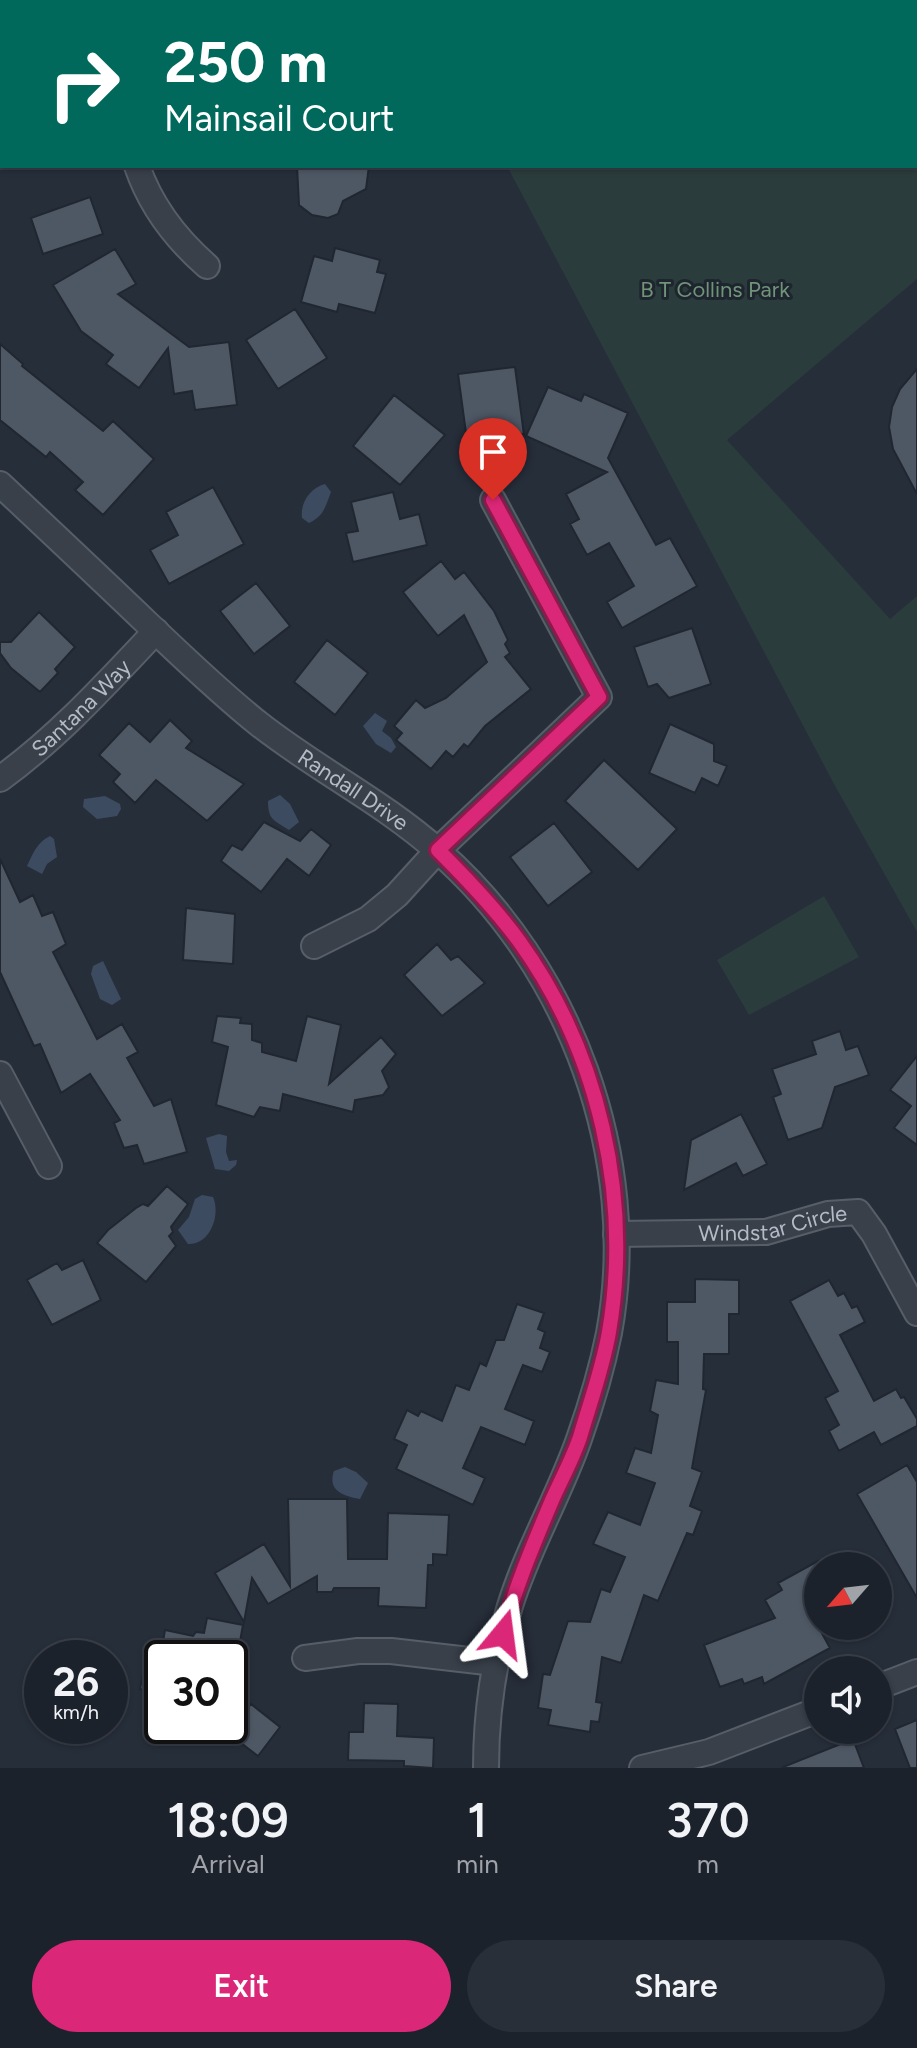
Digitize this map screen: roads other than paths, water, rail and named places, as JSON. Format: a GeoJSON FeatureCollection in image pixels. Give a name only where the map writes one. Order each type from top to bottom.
{"type":"FeatureCollection","features":[{"type":"Feature","properties":{"kind":"street"},"geometry":{"type":"LineString","coordinates":[[138,168],[160,214],[187,249],[207,266]]}},
{"type":"Feature","properties":{"kind":"street","name":"Randall Drive"},"geometry":{"type":"LineString","coordinates":[[0,484],[219,691],[262,727],[385,810],[438,850],[485,898],[519,941],[548,987],[573,1037],[602,1124],[612,1178],[616,1234],[609,1334],[579,1440],[510,1604],[495,1663],[486,1768]]}},
{"type":"Feature","properties":{"kind":"street"},"geometry":{"type":"LineString","coordinates":[[314,946],[368,919],[397,895],[438,850],[599,697],[493,500]]}},
{"type":"Feature","properties":{"kind":"street","name":"Santana Way"},"geometry":{"type":"LineString","coordinates":[[0,779],[71,721],[156,631]]}},
{"type":"Feature","properties":{"kind":"street"},"geometry":{"type":"LineString","coordinates":[[0,1074],[49,1166]]}},
{"type":"Feature","properties":{"kind":"street","name":"Windstar Circle"},"geometry":{"type":"LineString","coordinates":[[616,1234],[766,1232],[828,1214],[858,1212],[874,1234],[917,1313]]}},
{"type":"Feature","properties":{"kind":"street"},"geometry":{"type":"LineString","coordinates":[[305,1658],[358,1651],[391,1651],[495,1663]]}},
{"type":"Feature","properties":{"kind":"street"},"geometry":{"type":"LineString","coordinates":[[892,1682],[917,1672]]}},
{"type":"Feature","properties":{"kind":"street"},"geometry":{"type":"LineString","coordinates":[[642,1768],[709,1752],[804,1715]]}},
{"type":"Feature","properties":{"kind":"water"},"geometry":{"type":"Polygon","coordinates":[[[325,484],[331,492],[325,507],[309,523],[302,518],[304,502],[315,489],[325,484]]]}},
{"type":"Feature","properties":{"kind":"water"},"geometry":{"type":"Polygon","coordinates":[[[375,713],[387,721],[382,731],[396,747],[391,753],[376,744],[363,726],[375,713]]]}},
{"type":"Feature","properties":{"kind":"water"},"geometry":{"type":"Polygon","coordinates":[[[280,795],[290,804],[299,822],[289,830],[273,819],[269,812],[268,801],[280,795]]]}},
{"type":"Feature","properties":{"kind":"water"},"geometry":{"type":"Polygon","coordinates":[[[105,796],[120,804],[117,816],[97,819],[83,807],[84,799],[105,796]]]}},
{"type":"Feature","properties":{"kind":"water"},"geometry":{"type":"Polygon","coordinates":[[[50,836],[54,839],[57,857],[47,864],[42,874],[27,866],[38,845],[50,836]]]}},
{"type":"Feature","properties":{"kind":"water"},"geometry":{"type":"Polygon","coordinates":[[[103,961],[121,999],[112,1005],[100,999],[91,974],[93,966],[103,961]]]}},
{"type":"Feature","properties":{"kind":"water"},"geometry":{"type":"Polygon","coordinates":[[[219,1134],[227,1136],[229,1161],[237,1160],[229,1171],[215,1169],[206,1138],[219,1134]]]}},
{"type":"Feature","properties":{"kind":"water"},"geometry":{"type":"Polygon","coordinates":[[[202,1195],[213,1197],[216,1212],[212,1228],[202,1240],[188,1244],[178,1230],[189,1217],[195,1199],[202,1195]]]}},
{"type":"Feature","properties":{"kind":"water"},"geometry":{"type":"Polygon","coordinates":[[[345,1467],[368,1483],[360,1499],[335,1488],[332,1478],[334,1471],[345,1467]]]}},
{"type":"Feature","properties":{"kind":"park label","name":"B T Collins Park"},"geometry":{"type":"Point","coordinates":[715,289]}}]}
